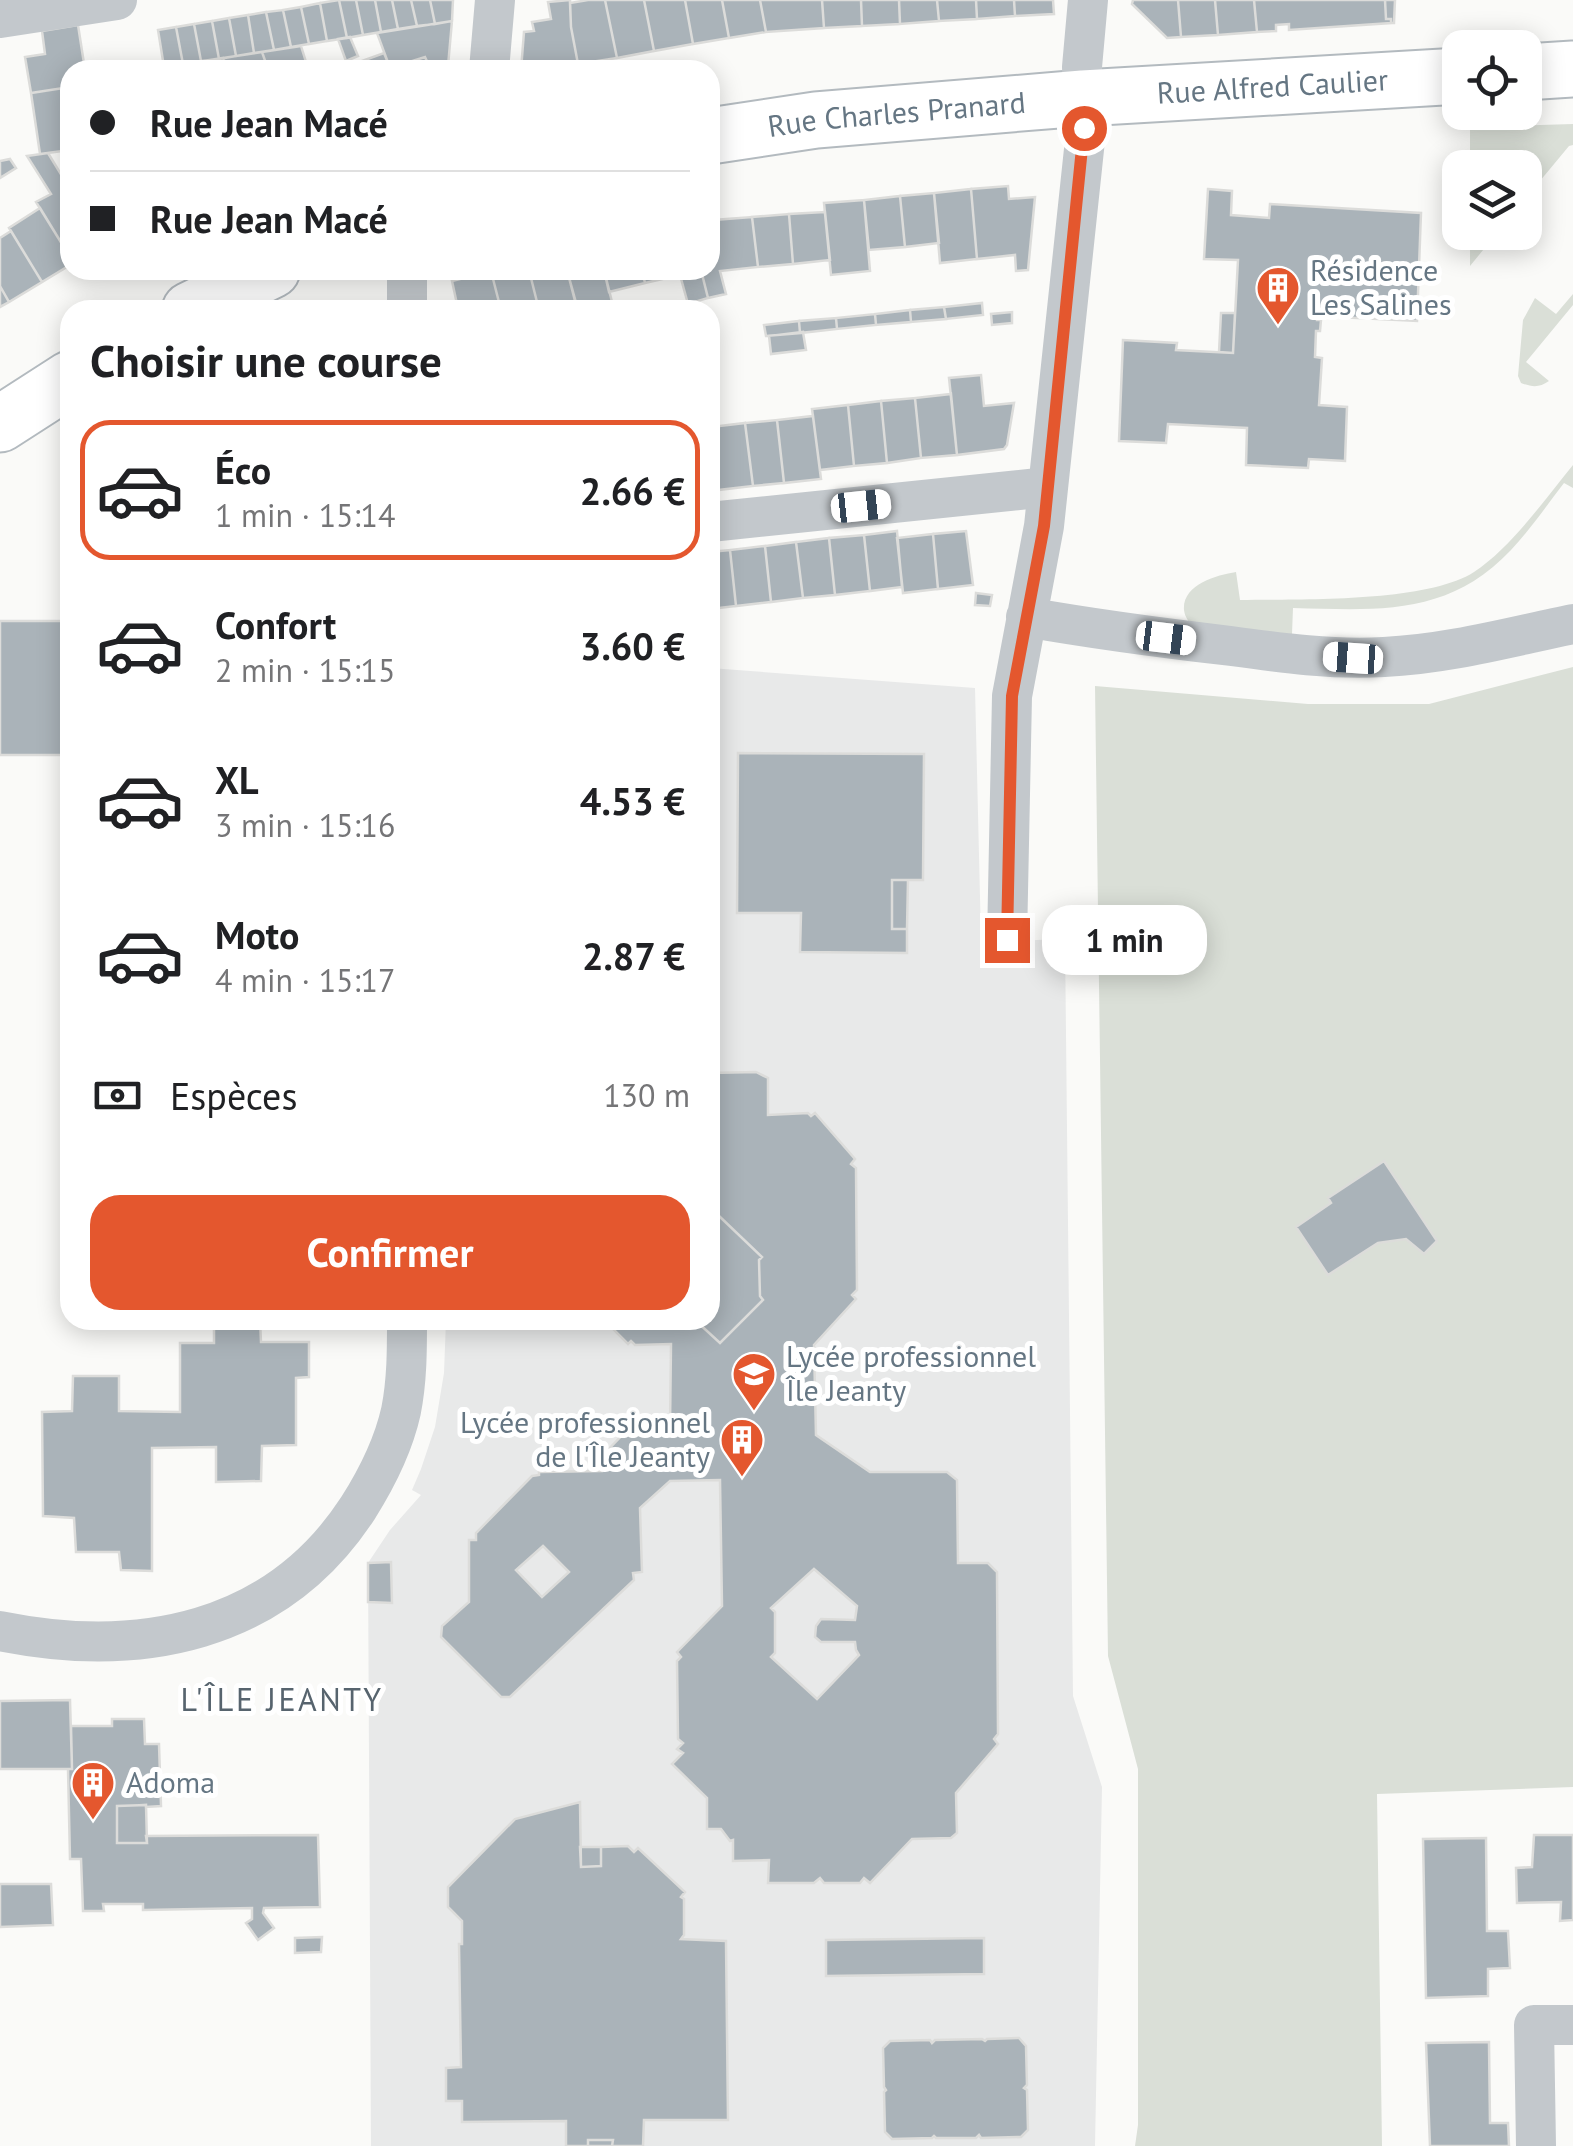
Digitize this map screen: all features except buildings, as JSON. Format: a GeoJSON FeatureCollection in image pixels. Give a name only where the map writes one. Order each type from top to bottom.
{"type":"FeatureCollection","features":[{"type":"Feature","properties":{"kind":"street"},"geometry":{"type":"LineString","coordinates":[[0,18],[117,0]]}},
{"type":"Feature","properties":{"kind":"street"},"geometry":{"type":"LineString","coordinates":[[490,60],[494,0]]}},
{"type":"Feature","properties":{"kind":"street"},"geometry":{"type":"LineString","coordinates":[[1007,940],[1010,721],[1014,675],[1040,551],[1048,487],[1085,140],[1083,50],[1088,0]]}},
{"type":"Feature","properties":{"kind":"street"},"geometry":{"type":"LineString","coordinates":[[1542,71],[1573,69]]}},
{"type":"Feature","properties":{"kind":"street","name":"Rue Alfred Caulier"},"geometry":{"type":"LineString","coordinates":[[1083,98],[1442,77]]}},
{"type":"Feature","properties":{"kind":"street","name":"Rue Charles Pranard"},"geometry":{"type":"LineString","coordinates":[[720,134],[816,120],[1083,98]]}},
{"type":"Feature","properties":{"kind":"street"},"geometry":{"type":"LineString","coordinates":[[210,300],[252,280]]}},
{"type":"Feature","properties":{"kind":"street"},"geometry":{"type":"LineString","coordinates":[[0,424],[60,385]]}},
{"type":"Feature","properties":{"kind":"street"},"geometry":{"type":"LineString","coordinates":[[720,521],[1048,487]]}},
{"type":"Feature","properties":{"kind":"street"},"geometry":{"type":"LineString","coordinates":[[1026,618],[1353,658],[1449,651],[1573,624]]}},
{"type":"Feature","properties":{"kind":"street"},"geometry":{"type":"LineString","coordinates":[[0,1631],[65,1642],[151,1638],[238,1614],[292,1582],[334,1542],[387,1457],[404,1392],[407,1330]]}},
{"type":"Feature","properties":{"kind":"street"},"geometry":{"type":"LineString","coordinates":[[1536,2146],[1534,2025],[1573,2025]]}},
{"type":"Feature","properties":{"kind":"shaded area"},"geometry":{"type":"Polygon","coordinates":[[[1573,124],[1573,145],[1542,179],[1542,150],[1470,150],[1470,130],[1542,130],[1542,125],[1573,124]]]}},
{"type":"Feature","properties":{"kind":"shaded area"},"geometry":{"type":"Polygon","coordinates":[[[1470,250],[1483,250],[1470,266],[1470,250]]]}},
{"type":"Feature","properties":{"kind":"shaded area"},"geometry":{"type":"Polygon","coordinates":[[[1573,294],[1573,305],[1526,362],[1549,381],[1535,386],[1521,383],[1518,376],[1523,320],[1535,298],[1556,314],[1573,294]]]}},
{"type":"Feature","properties":{"kind":"shaded area"},"geometry":{"type":"Polygon","coordinates":[[[1573,465],[1573,488],[1564,483],[1511,550],[1462,588],[1410,605],[1293,608],[1292,634],[1206,630],[1192,625],[1185,616],[1185,601],[1194,588],[1236,572],[1240,600],[1361,597],[1453,582],[1474,572],[1501,550],[1573,465]]]}},
{"type":"Feature","properties":{"kind":"shaded area"},"geometry":{"type":"Polygon","coordinates":[[[1573,667],[1573,1787],[1377,1794],[1382,2146],[1135,2146],[1138,1769],[1108,1656],[1095,686],[1308,704],[1429,704],[1573,667]]]}},
{"type":"Feature","properties":{"kind":"shaded area","name":"Lycée professionnel Île Jeanty"},"geometry":{"type":"Polygon","coordinates":[[[720,669],[975,688],[981,939],[1065,939],[1073,1696],[1102,1787],[1095,2146],[371,2146],[368,1563],[421,1495],[412,1490],[435,1427],[444,1373],[446,1330],[720,1330],[720,669]]]}},
{"type":"Feature","properties":{"kind":"place","name":"Résidence Les Salines"},"geometry":{"type":"Point","coordinates":[1278,326]}},
{"type":"Feature","properties":{"kind":"place","name":"Lycée professionnel Île Jeanty"},"geometry":{"type":"Point","coordinates":[754,1412]}},
{"type":"Feature","properties":{"kind":"place","name":"Lycée professionnel de l'Île Jeanty"},"geometry":{"type":"Point","coordinates":[742,1478]}},
{"type":"Feature","properties":{"kind":"place","name":"Adoma"},"geometry":{"type":"Point","coordinates":[93,1821]}},
{"type":"Feature","properties":{"kind":"district","name":"L'ÎLE JEANTY"},"geometry":{"type":"Point","coordinates":[282,1700]}},
{"type":"Feature","properties":{"kind":"route"},"geometry":{"type":"LineString","coordinates":[[1007,940],[1012,696],[1044,526],[1084,128]]}}]}
